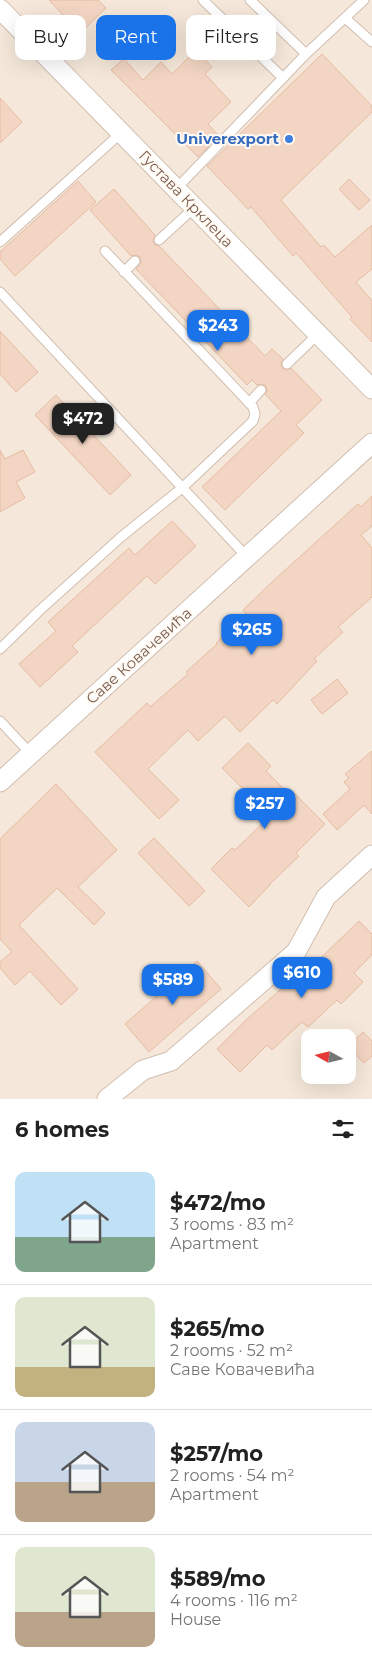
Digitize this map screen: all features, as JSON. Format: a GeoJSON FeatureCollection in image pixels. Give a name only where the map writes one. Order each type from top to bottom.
{"type":"FeatureCollection","features":[{"type":"Feature","properties":{"kind":"street","name":"Густава Крклеца"},"geometry":{"type":"LineString","coordinates":[[0,9],[372,389]]}},
{"type":"Feature","properties":{"kind":"street","name":"Саве Ковачевића"},"geometry":{"type":"LineString","coordinates":[[0,782],[372,443]]}},
{"type":"Feature","properties":{"kind":"street"},"geometry":{"type":"LineString","coordinates":[[107,1099],[143,1070],[171,1061],[296,952],[326,897],[372,855]]}},
{"type":"Feature","properties":{"kind":"lane"},"geometry":{"type":"LineString","coordinates":[[203,0],[283,78]]}},
{"type":"Feature","properties":{"kind":"lane"},"geometry":{"type":"LineString","coordinates":[[250,0],[306,54]]}},
{"type":"Feature","properties":{"kind":"lane"},"geometry":{"type":"LineString","coordinates":[[176,189],[306,54],[364,0]]}},
{"type":"Feature","properties":{"kind":"lane"},"geometry":{"type":"LineString","coordinates":[[345,18],[372,42]]}},
{"type":"Feature","properties":{"kind":"lane"},"geometry":{"type":"LineString","coordinates":[[0,242],[121,132]]}},
{"type":"Feature","properties":{"kind":"lane"},"geometry":{"type":"LineString","coordinates":[[159,240],[194,208]]}},
{"type":"Feature","properties":{"kind":"lane"},"geometry":{"type":"LineString","coordinates":[[0,649],[121,537],[182,488],[253,421],[255,414],[253,407],[105,251]]}},
{"type":"Feature","properties":{"kind":"lane"},"geometry":{"type":"LineString","coordinates":[[124,272],[135,261]]}},
{"type":"Feature","properties":{"kind":"lane"},"geometry":{"type":"LineString","coordinates":[[0,292],[247,557]]}},
{"type":"Feature","properties":{"kind":"lane"},"geometry":{"type":"LineString","coordinates":[[287,364],[318,334]]}},
{"type":"Feature","properties":{"kind":"lane"},"geometry":{"type":"LineString","coordinates":[[249,403],[261,390]]}},
{"type":"Feature","properties":{"kind":"lane"},"geometry":{"type":"LineString","coordinates":[[0,721],[30,754]]}},
{"type":"Feature","properties":{"kind":"shaded area"},"geometry":{"type":"Polygon","coordinates":[[[0,0],[372,0],[372,1099],[0,1099],[0,0]]]}},
{"type":"Feature","properties":{"kind":"building"},"geometry":{"type":"Polygon","coordinates":[[[49,0],[98,0],[106,8],[99,15],[96,15],[96,18],[86,27],[86,15],[63,15],[49,0]]]}},
{"type":"Feature","properties":{"kind":"building","name":"Univerexport"},"geometry":{"type":"Polygon","coordinates":[[[322,54],[372,106],[372,112],[281,200],[321,247],[324,245],[335,257],[372,225],[372,269],[356,282],[372,301],[372,342],[350,319],[352,317],[296,253],[293,256],[251,207],[248,209],[207,166],[322,54]]]}},
{"type":"Feature","properties":{"kind":"building"},"geometry":{"type":"Polygon","coordinates":[[[125,60],[143,80],[161,62],[172,74],[186,60],[205,60],[212,67],[205,74],[231,102],[208,124],[219,136],[198,157],[111,70],[125,60]]]}},
{"type":"Feature","properties":{"kind":"building"},"geometry":{"type":"Polygon","coordinates":[[[0,98],[22,122],[0,143],[0,98]]]}},
{"type":"Feature","properties":{"kind":"building"},"geometry":{"type":"Polygon","coordinates":[[[349,179],[370,200],[359,210],[339,189],[349,179]]]}},
{"type":"Feature","properties":{"kind":"building"},"geometry":{"type":"Polygon","coordinates":[[[78,181],[96,202],[15,276],[0,259],[0,252],[78,181]]]}},
{"type":"Feature","properties":{"kind":"building"},"geometry":{"type":"Polygon","coordinates":[[[114,189],[155,235],[153,241],[155,245],[159,246],[265,356],[272,349],[283,359],[281,363],[282,368],[286,370],[291,368],[322,400],[296,425],[304,433],[225,510],[202,487],[281,411],[265,394],[267,391],[266,386],[262,384],[257,385],[252,380],[247,385],[136,269],[141,263],[140,257],[136,255],[131,256],[90,210],[114,189]]]}},
{"type":"Feature","properties":{"kind":"building"},"geometry":{"type":"Polygon","coordinates":[[[0,331],[38,372],[16,392],[0,374],[0,331]]]}},
{"type":"Feature","properties":{"kind":"building"},"geometry":{"type":"Polygon","coordinates":[[[56,395],[131,475],[110,495],[35,415],[56,395]]]}},
{"type":"Feature","properties":{"kind":"building"},"geometry":{"type":"Polygon","coordinates":[[[0,450],[5,459],[23,450],[35,472],[16,482],[25,498],[0,512],[0,450]]]}},
{"type":"Feature","properties":{"kind":"building"},"geometry":{"type":"Polygon","coordinates":[[[372,496],[372,526],[361,535],[372,548],[372,597],[338,627],[343,632],[314,659],[317,661],[277,704],[273,700],[240,732],[225,716],[198,741],[188,730],[148,769],[179,800],[159,819],[95,752],[147,703],[150,707],[188,674],[186,672],[217,644],[246,613],[243,610],[358,504],[361,507],[372,496]]]}},
{"type":"Feature","properties":{"kind":"building"},"geometry":{"type":"Polygon","coordinates":[[[172,521],[196,546],[155,584],[147,576],[72,646],[78,652],[40,687],[19,664],[56,631],[48,622],[129,548],[135,555],[172,521]]]}},
{"type":"Feature","properties":{"kind":"building"},"geometry":{"type":"Polygon","coordinates":[[[337,679],[348,693],[322,714],[311,700],[337,679]]]}},
{"type":"Feature","properties":{"kind":"building"},"geometry":{"type":"Polygon","coordinates":[[[248,743],[271,766],[266,771],[290,795],[293,792],[325,824],[296,853],[299,856],[249,907],[211,869],[232,848],[235,850],[268,818],[258,808],[260,806],[222,768],[248,743]]]}},
{"type":"Feature","properties":{"kind":"building"},"geometry":{"type":"Polygon","coordinates":[[[372,751],[372,814],[364,805],[337,830],[323,814],[350,789],[344,782],[349,778],[345,774],[372,751]]]}},
{"type":"Feature","properties":{"kind":"building"},"geometry":{"type":"Polygon","coordinates":[[[56,784],[117,850],[78,887],[105,913],[94,925],[57,888],[19,925],[78,989],[61,1005],[30,971],[15,985],[0,968],[0,962],[12,952],[0,939],[0,839],[56,784]]]}},
{"type":"Feature","properties":{"kind":"building"},"geometry":{"type":"Polygon","coordinates":[[[154,838],[205,891],[189,906],[138,853],[154,838]]]}},
{"type":"Feature","properties":{"kind":"building"},"geometry":{"type":"Polygon","coordinates":[[[359,921],[372,934],[372,955],[354,973],[363,982],[341,1004],[337,1000],[308,1027],[302,1022],[272,1050],[267,1045],[240,1072],[217,1049],[245,1021],[297,975],[300,978],[359,921]]]}},
{"type":"Feature","properties":{"kind":"building"},"geometry":{"type":"Polygon","coordinates":[[[197,961],[221,989],[149,1052],[125,1024],[197,961]]]}},
{"type":"Feature","properties":{"kind":"building"},"geometry":{"type":"Polygon","coordinates":[[[363,1032],[372,1041],[372,1056],[364,1063],[356,1055],[356,1039],[363,1032]]]}},
{"type":"Feature","properties":{"kind":"place","name":"Univerexport"},"geometry":{"type":"Point","coordinates":[289,139]}}]}
